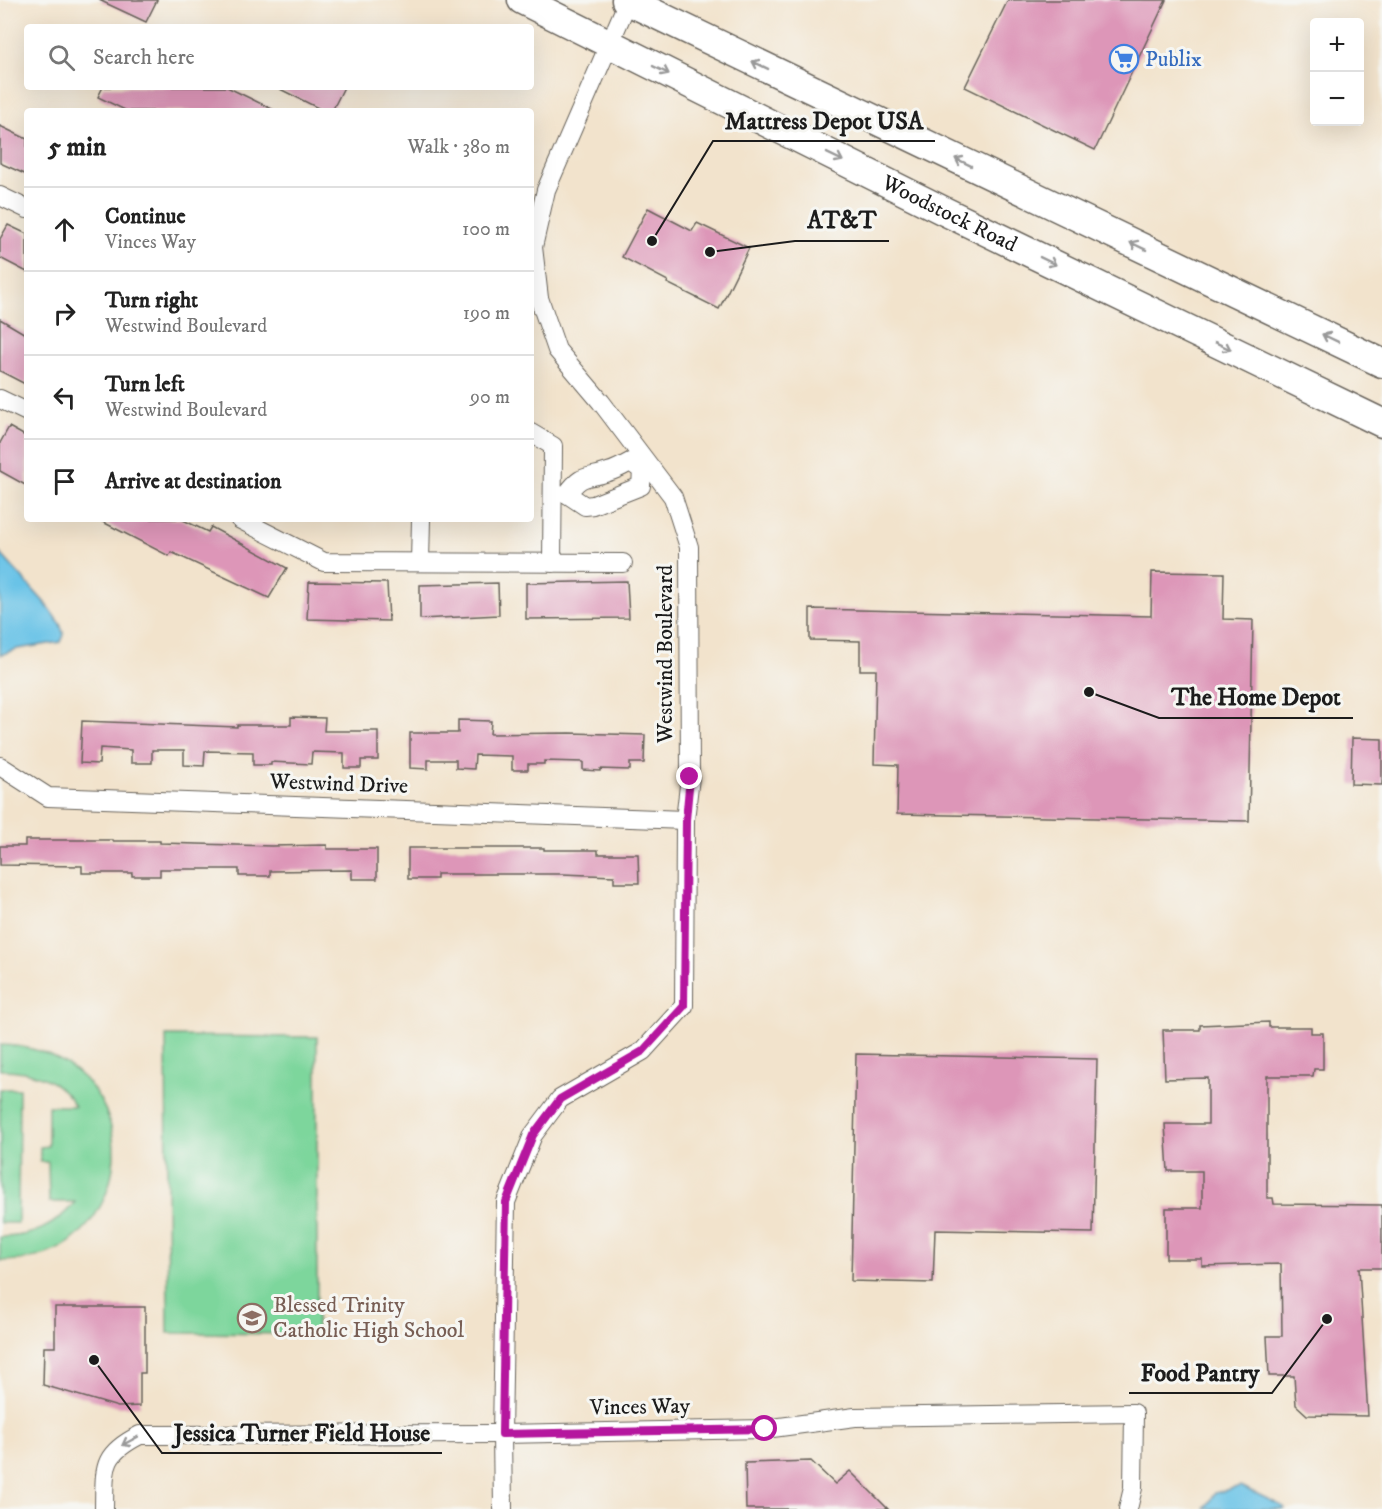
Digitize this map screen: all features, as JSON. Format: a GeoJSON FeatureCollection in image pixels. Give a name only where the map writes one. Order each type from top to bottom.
{"type":"FeatureCollection","features":[{"type":"Feature","properties":{"kind":"main road","name":"Woodstock Road"},"geometry":{"type":"LineString","coordinates":[[522,0],[966,221],[1382,423]]}},
{"type":"Feature","properties":{"kind":"main road"},"geometry":{"type":"LineString","coordinates":[[627,1],[1382,363]]}},
{"type":"Feature","properties":{"kind":"street","name":"Westwind Boulevard"},"geometry":{"type":"LineString","coordinates":[[534,243],[546,190],[627,1]]}},
{"type":"Feature","properties":{"kind":"street"},"geometry":{"type":"LineString","coordinates":[[0,196],[24,208]]}},
{"type":"Feature","properties":{"kind":"street","name":"Westwind Boulevard"},"geometry":{"type":"LineString","coordinates":[[503,1509],[506,1202],[533,1135],[560,1099],[643,1051],[684,1006],[686,820],[690,777],[689,547],[673,497],[646,467],[557,350],[539,298],[534,256]]}},
{"type":"Feature","properties":{"kind":"street"},"geometry":{"type":"LineString","coordinates":[[0,399],[24,411]]}},
{"type":"Feature","properties":{"kind":"street"},"geometry":{"type":"LineString","coordinates":[[534,435],[552,446],[560,495],[552,563]]}},
{"type":"Feature","properties":{"kind":"street"},"geometry":{"type":"LineString","coordinates":[[630,462],[646,467],[640,486],[616,497],[585,506],[560,495],[577,480],[607,473],[630,462]]}},
{"type":"Feature","properties":{"kind":"street"},"geometry":{"type":"LineString","coordinates":[[607,473],[616,497]]}},
{"type":"Feature","properties":{"kind":"street"},"geometry":{"type":"LineString","coordinates":[[245,522],[324,562],[623,563]]}},
{"type":"Feature","properties":{"kind":"street"},"geometry":{"type":"LineString","coordinates":[[420,562],[421,522]]}},
{"type":"Feature","properties":{"kind":"street","name":"Westwind Drive"},"geometry":{"type":"LineString","coordinates":[[0,766],[48,797],[686,820]]}},
{"type":"Feature","properties":{"kind":"street","name":"Vinces Way"},"geometry":{"type":"LineString","coordinates":[[104,1509],[105,1470],[108,1459],[122,1444],[140,1435],[502,1434],[765,1429],[855,1417],[1134,1413],[1133,1488],[1128,1509]]}},
{"type":"Feature","properties":{"kind":"green space"},"geometry":{"type":"Polygon","coordinates":[[[166,1036],[317,1037],[317,1334],[168,1333],[166,1036]]]}},
{"type":"Feature","properties":{"kind":"green space"},"geometry":{"type":"Polygon","coordinates":[[[0,1045],[40,1051],[76,1071],[94,1089],[106,1110],[112,1133],[114,1157],[110,1181],[102,1204],[88,1224],[70,1242],[36,1257],[0,1261],[0,1237],[22,1235],[42,1229],[59,1218],[75,1202],[49,1202],[48,1162],[40,1162],[40,1147],[48,1146],[48,1106],[75,1106],[68,1096],[52,1082],[33,1074],[0,1070],[0,1045]]]}},
{"type":"Feature","properties":{"kind":"green space"},"geometry":{"type":"Polygon","coordinates":[[[0,1089],[19,1089],[18,1223],[0,1223],[0,1089]]]}},
{"type":"Feature","properties":{"kind":"water"},"geometry":{"type":"Polygon","coordinates":[[[0,553],[45,603],[60,624],[64,635],[61,642],[17,649],[0,655],[0,553]]]}},
{"type":"Feature","properties":{"kind":"water"},"geometry":{"type":"Polygon","coordinates":[[[1241,1486],[1284,1509],[1204,1509],[1215,1493],[1241,1486]]]}},
{"type":"Feature","properties":{"kind":"building"},"geometry":{"type":"Polygon","coordinates":[[[99,0],[157,0],[146,22],[99,0]]]}},
{"type":"Feature","properties":{"kind":"building"},"geometry":{"type":"Polygon","coordinates":[[[1008,0],[1166,0],[1095,150],[965,87],[1008,0]]]}},
{"type":"Feature","properties":{"kind":"building"},"geometry":{"type":"Polygon","coordinates":[[[102,90],[233,90],[270,108],[121,108],[98,97],[102,90]]]}},
{"type":"Feature","properties":{"kind":"building"},"geometry":{"type":"Polygon","coordinates":[[[282,90],[342,90],[334,108],[318,108],[282,90]]]}},
{"type":"Feature","properties":{"kind":"building"},"geometry":{"type":"Polygon","coordinates":[[[0,126],[24,138],[24,174],[0,163],[0,126]]]}},
{"type":"Feature","properties":{"kind":"building"},"geometry":{"type":"Polygon","coordinates":[[[648,208],[692,231],[697,223],[749,248],[719,309],[622,257],[648,208]]]}},
{"type":"Feature","properties":{"kind":"building"},"geometry":{"type":"Polygon","coordinates":[[[8,225],[24,233],[24,270],[0,258],[0,239],[8,225]]]}},
{"type":"Feature","properties":{"kind":"building"},"geometry":{"type":"Polygon","coordinates":[[[0,319],[24,333],[24,383],[0,371],[0,319]]]}},
{"type":"Feature","properties":{"kind":"building"},"geometry":{"type":"Polygon","coordinates":[[[9,427],[24,435],[24,484],[0,471],[0,443],[9,427]]]}},
{"type":"Feature","properties":{"kind":"building"},"geometry":{"type":"Polygon","coordinates":[[[103,522],[187,522],[208,532],[211,527],[287,568],[269,598],[171,552],[169,556],[103,522]]]}},
{"type":"Feature","properties":{"kind":"building"},"geometry":{"type":"Polygon","coordinates":[[[1152,572],[1224,573],[1223,619],[1253,620],[1249,821],[897,814],[898,765],[874,764],[876,670],[860,670],[860,641],[810,640],[810,609],[1151,616],[1152,572]]]}},
{"type":"Feature","properties":{"kind":"building"},"geometry":{"type":"Polygon","coordinates":[[[627,581],[629,618],[526,619],[526,583],[627,581]]]}},
{"type":"Feature","properties":{"kind":"building"},"geometry":{"type":"Polygon","coordinates":[[[309,582],[387,583],[389,621],[307,619],[309,582]]]}},
{"type":"Feature","properties":{"kind":"building"},"geometry":{"type":"Polygon","coordinates":[[[498,583],[499,615],[420,619],[420,585],[498,583]]]}},
{"type":"Feature","properties":{"kind":"building"},"geometry":{"type":"Polygon","coordinates":[[[291,717],[325,718],[324,731],[378,731],[378,760],[361,760],[361,768],[344,768],[344,753],[312,752],[311,764],[271,762],[271,765],[253,765],[253,752],[205,751],[204,766],[184,765],[184,750],[152,750],[152,763],[131,763],[131,750],[100,748],[99,764],[80,763],[82,721],[237,727],[237,725],[291,725],[291,717]]]}},
{"type":"Feature","properties":{"kind":"building"},"geometry":{"type":"Polygon","coordinates":[[[458,720],[491,721],[490,734],[645,735],[644,763],[630,763],[630,770],[600,769],[600,771],[583,770],[583,762],[544,761],[544,764],[528,764],[528,770],[512,770],[512,756],[475,755],[474,769],[456,768],[456,760],[428,760],[428,769],[410,768],[410,733],[458,733],[458,720]]]}},
{"type":"Feature","properties":{"kind":"building"},"geometry":{"type":"Polygon","coordinates":[[[1352,738],[1382,739],[1382,785],[1351,784],[1352,738]]]}},
{"type":"Feature","properties":{"kind":"building"},"geometry":{"type":"Polygon","coordinates":[[[25,840],[160,841],[160,843],[271,846],[327,845],[327,849],[377,849],[377,879],[352,879],[352,870],[270,871],[270,876],[239,876],[239,869],[160,869],[160,876],[132,876],[132,873],[82,873],[82,866],[0,865],[0,846],[25,846],[25,840]]]}},
{"type":"Feature","properties":{"kind":"building"},"geometry":{"type":"Polygon","coordinates":[[[408,848],[544,848],[544,850],[598,850],[598,854],[638,854],[639,883],[614,883],[614,876],[562,874],[437,874],[437,879],[408,879],[408,848]]]}},
{"type":"Feature","properties":{"kind":"building"},"geometry":{"type":"Polygon","coordinates":[[[1269,1022],[1269,1027],[1311,1027],[1311,1033],[1323,1033],[1323,1069],[1314,1069],[1313,1076],[1267,1076],[1267,1198],[1273,1198],[1274,1204],[1382,1205],[1382,1268],[1359,1268],[1368,1416],[1307,1415],[1296,1405],[1294,1376],[1269,1376],[1267,1336],[1282,1336],[1281,1264],[1202,1266],[1202,1259],[1166,1259],[1166,1208],[1202,1208],[1202,1171],[1168,1171],[1165,1124],[1208,1124],[1208,1078],[1165,1079],[1163,1030],[1200,1030],[1200,1025],[1269,1022]]]}},
{"type":"Feature","properties":{"kind":"building"},"geometry":{"type":"Polygon","coordinates":[[[856,1054],[1097,1059],[1093,1233],[935,1230],[933,1283],[851,1281],[856,1054]]]}},
{"type":"Feature","properties":{"kind":"building"},"geometry":{"type":"Polygon","coordinates":[[[55,1307],[145,1307],[145,1373],[140,1373],[140,1406],[118,1407],[43,1385],[44,1347],[55,1347],[55,1307]]]}},
{"type":"Feature","properties":{"kind":"building"},"geometry":{"type":"Polygon","coordinates":[[[811,1461],[835,1484],[850,1471],[888,1509],[746,1509],[745,1463],[811,1461]]]}},
{"type":"Feature","properties":{"kind":"place","name":"Publix"},"geometry":{"type":"Point","coordinates":[1124,59]}},
{"type":"Feature","properties":{"kind":"place","name":"Mattress Depot USA"},"geometry":{"type":"Point","coordinates":[652,241]}},
{"type":"Feature","properties":{"kind":"place","name":"AT&T"},"geometry":{"type":"Point","coordinates":[710,252]}},
{"type":"Feature","properties":{"kind":"place","name":"The Home Depot"},"geometry":{"type":"Point","coordinates":[1089,692]}},
{"type":"Feature","properties":{"kind":"place","name":"Blessed Trinity Catholic High School"},"geometry":{"type":"Point","coordinates":[252,1318]}},
{"type":"Feature","properties":{"kind":"place","name":"Food Pantry"},"geometry":{"type":"Point","coordinates":[1327,1319]}},
{"type":"Feature","properties":{"kind":"place","name":"Jessica Turner Field House"},"geometry":{"type":"Point","coordinates":[94,1360]}},
{"type":"Feature","properties":{"kind":"route"},"geometry":{"type":"LineString","coordinates":[[690,777],[686,820],[684,1006],[643,1051],[560,1099],[533,1135],[506,1202],[502,1434],[765,1429]]}}]}
